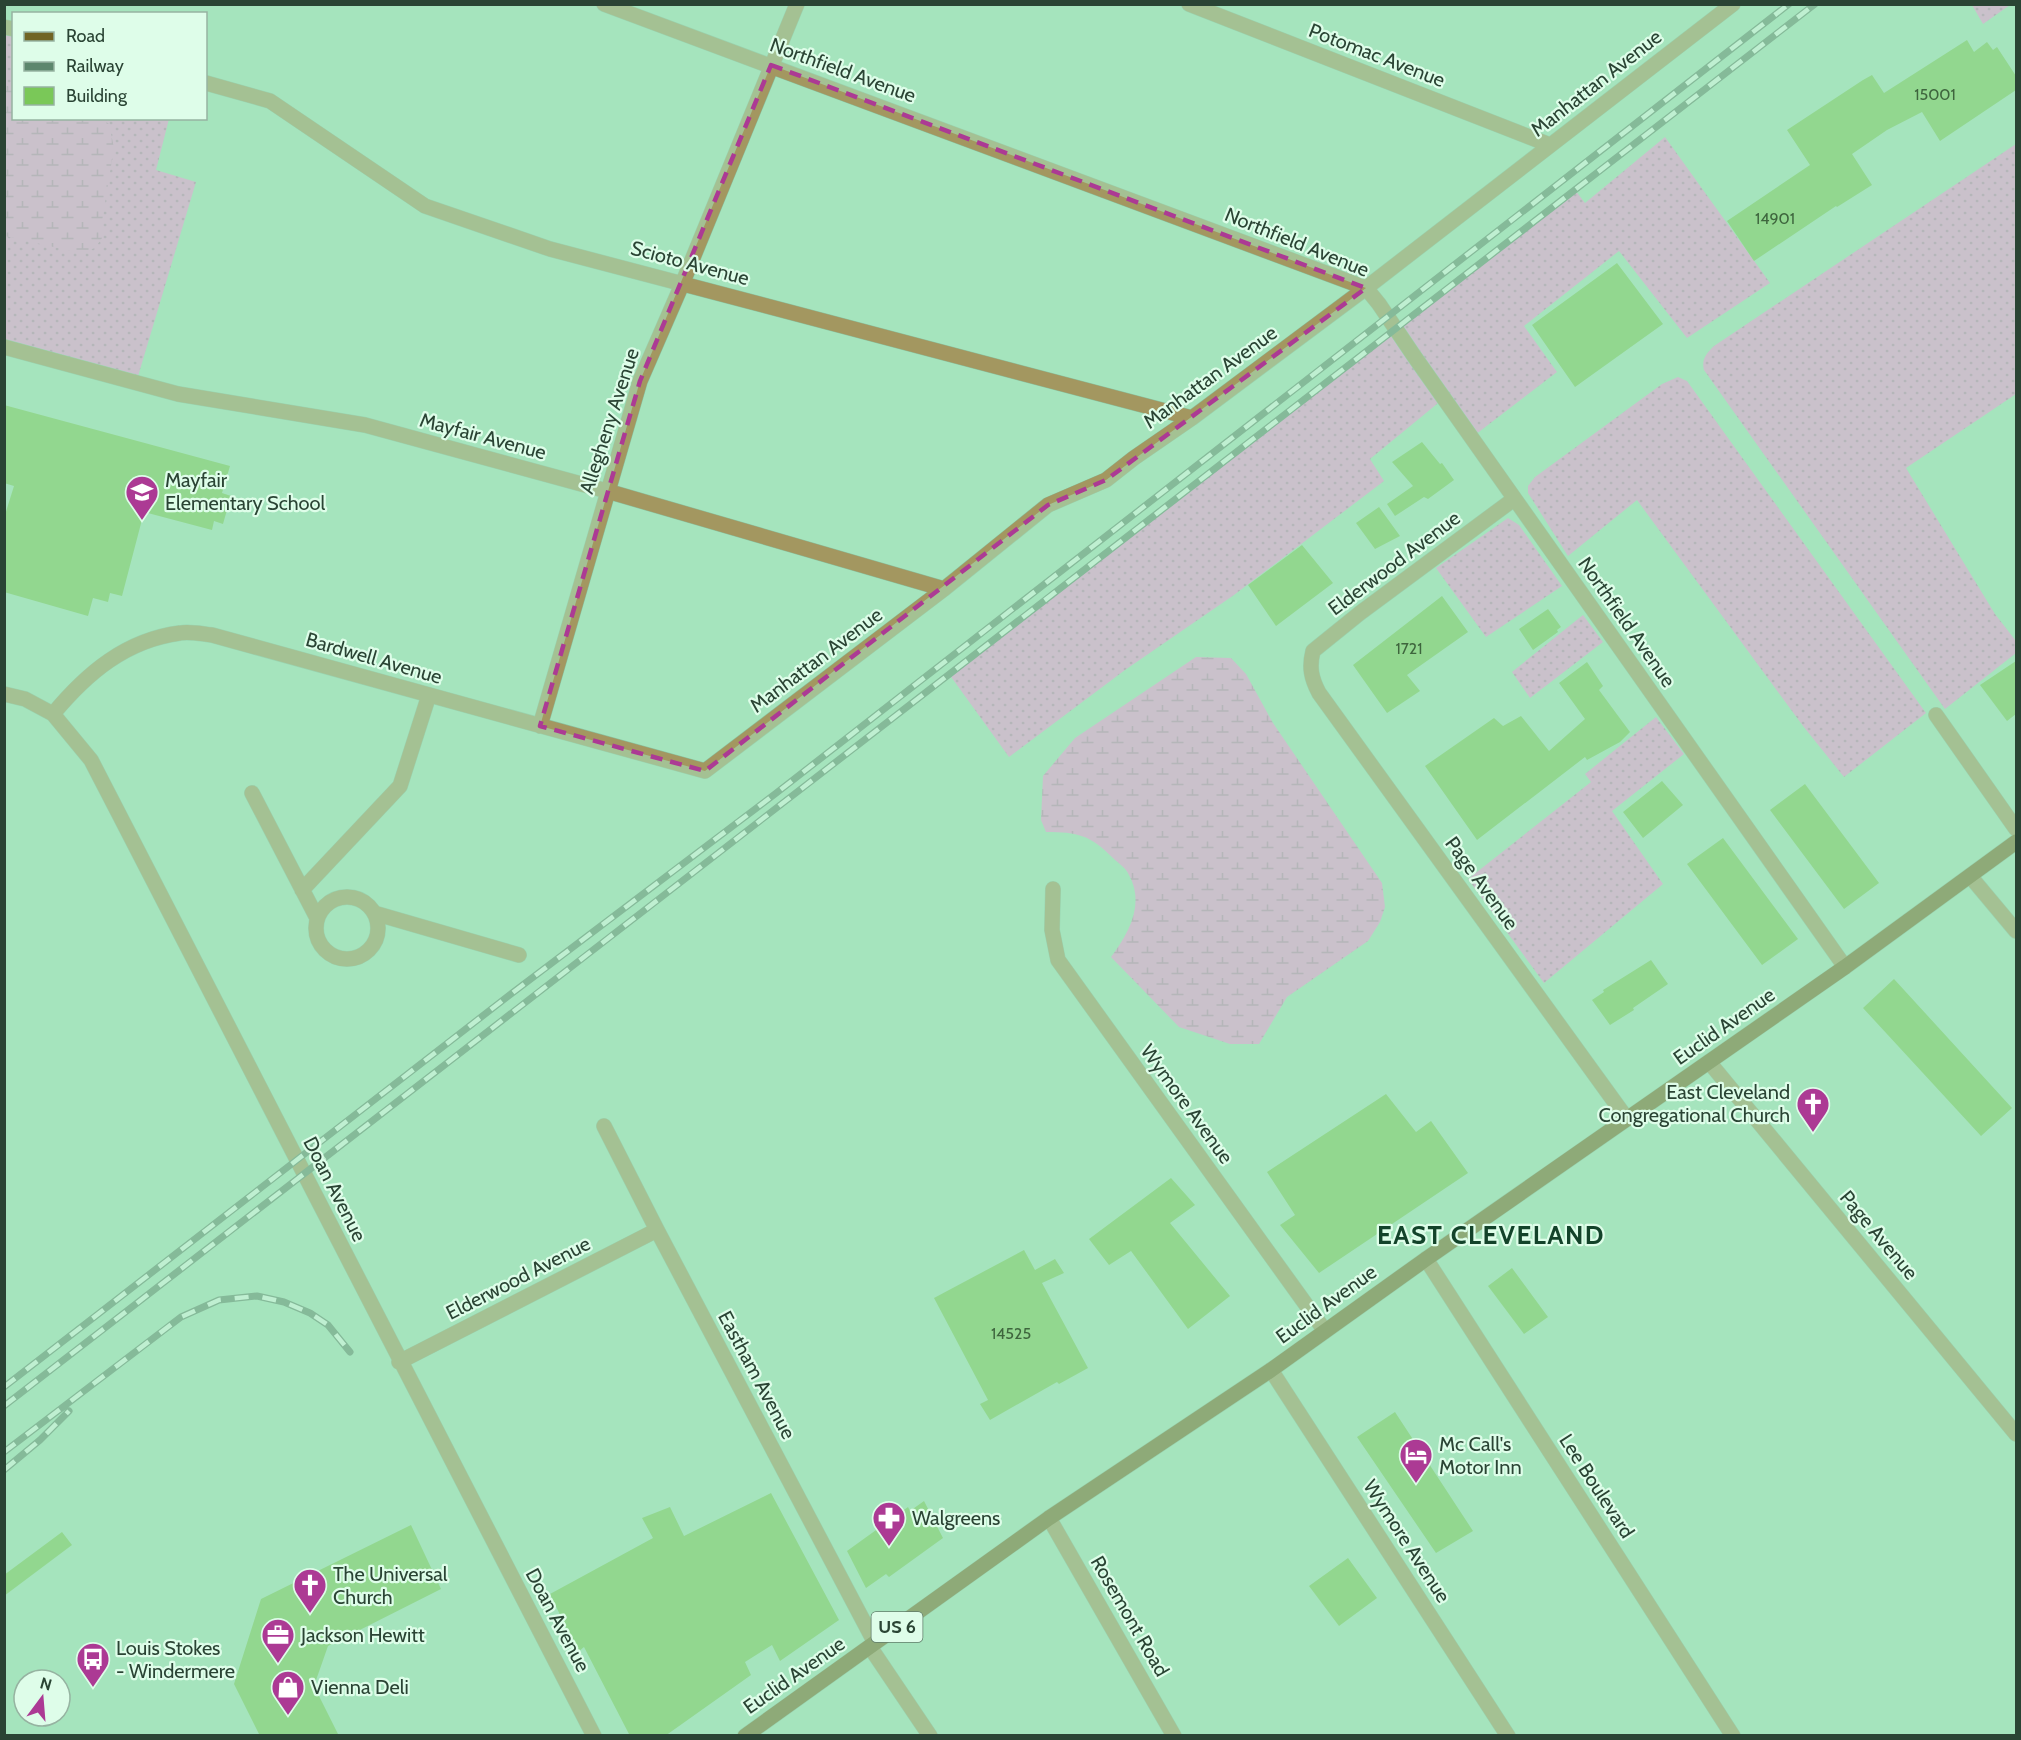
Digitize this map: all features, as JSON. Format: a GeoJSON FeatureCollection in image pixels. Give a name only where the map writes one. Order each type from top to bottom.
{"type":"FeatureCollection","features":[{"type":"Feature","properties":{"kind":"main road","name":"Euclid Avenue"},"geometry":{"type":"LineString","coordinates":[[745,1736],[1049,1518],[1270,1370],[1845,967],[2016,842]]}},
{"type":"Feature","properties":{"kind":"street","name":"Northfield Avenue"},"geometry":{"type":"LineString","coordinates":[[604,4],[1366,288],[1845,967]]}},
{"type":"Feature","properties":{"kind":"street","name":"Allegheny Avenue"},"geometry":{"type":"LineString","coordinates":[[540,726],[639,381],[683,282],[797,4]]}},
{"type":"Feature","properties":{"kind":"street","name":"Potomac Avenue"},"geometry":{"type":"LineString","coordinates":[[1189,4],[1550,145]]}},
{"type":"Feature","properties":{"kind":"street"},"geometry":{"type":"LineString","coordinates":[[1710,4],[1729,8]]}},
{"type":"Feature","properties":{"kind":"street","name":"Manhattan Avenue"},"geometry":{"type":"LineString","coordinates":[[705,771],[944,589],[1048,505],[1066,495],[1106,480],[1192,418],[1366,288],[1729,8]]}},
{"type":"Feature","properties":{"kind":"street","name":"Scioto Avenue"},"geometry":{"type":"LineString","coordinates":[[207,83],[270,101],[425,206],[550,249],[683,282],[1192,418]]}},
{"type":"Feature","properties":{"kind":"street","name":"Mayfair Avenue"},"geometry":{"type":"LineString","coordinates":[[4,347],[178,394],[365,425],[607,491],[944,589]]}},
{"type":"Feature","properties":{"kind":"street","name":"Elderwood Avenue"},"geometry":{"type":"LineString","coordinates":[[1310,668],[1313,651],[1360,613],[1514,499]]}},
{"type":"Feature","properties":{"kind":"street","name":"Bardwell Avenue"},"geometry":{"type":"LineString","coordinates":[[53,714],[70,693],[118,653],[147,639],[182,632],[213,635],[705,771]]}},
{"type":"Feature","properties":{"kind":"street","name":"Page Avenue"},"geometry":{"type":"LineString","coordinates":[[1310,668],[1319,693],[1627,1119]]}},
{"type":"Feature","properties":{"kind":"street","name":"Doan Avenue"},"geometry":{"type":"LineString","coordinates":[[4,693],[25,699],[53,714],[91,760],[399,1362],[594,1736]]}},
{"type":"Feature","properties":{"kind":"street"},"geometry":{"type":"LineString","coordinates":[[302,890],[400,786],[429,695]]}},
{"type":"Feature","properties":{"kind":"street"},"geometry":{"type":"LineString","coordinates":[[1936,715],[2016,829]]}},
{"type":"Feature","properties":{"kind":"street"},"geometry":{"type":"LineString","coordinates":[[252,794],[317,918]]}},
{"type":"Feature","properties":{"kind":"street"},"geometry":{"type":"LineString","coordinates":[[1970,876],[2016,931]]}},
{"type":"Feature","properties":{"kind":"street","name":"Wymore Avenue"},"geometry":{"type":"LineString","coordinates":[[1053,889],[1052,930],[1058,960],[1324,1331]]}},
{"type":"Feature","properties":{"kind":"street"},"geometry":{"type":"LineString","coordinates":[[339,897],[360,899],[374,913],[378,932],[375,941],[361,955],[342,959],[323,948],[317,939],[315,929],[317,918],[322,908],[330,901],[339,897]]}},
{"type":"Feature","properties":{"kind":"street"},"geometry":{"type":"LineString","coordinates":[[374,913],[519,955]]}},
{"type":"Feature","properties":{"kind":"street","name":"Page Avenue"},"geometry":{"type":"LineString","coordinates":[[1709,1062],[2016,1434]]}},
{"type":"Feature","properties":{"kind":"street","name":"Eastham Avenue"},"geometry":{"type":"LineString","coordinates":[[604,1126],[872,1645],[930,1736]]}},
{"type":"Feature","properties":{"kind":"street","name":"Elderwood Avenue"},"geometry":{"type":"LineString","coordinates":[[399,1362],[657,1230]]}},
{"type":"Feature","properties":{"kind":"street","name":"Lee Boulevard"},"geometry":{"type":"LineString","coordinates":[[1426,1259],[1733,1736]]}},
{"type":"Feature","properties":{"kind":"street","name":"Wymore Avenue"},"geometry":{"type":"LineString","coordinates":[[1270,1370],[1508,1736]]}},
{"type":"Feature","properties":{"kind":"street","name":"Rosemont Road"},"geometry":{"type":"LineString","coordinates":[[1049,1518],[1174,1736]]}},
{"type":"Feature","properties":{"kind":"highlighted area"},"geometry":{"type":"Polygon","coordinates":[[[771,65],[1366,288],[1106,480],[1048,505],[705,771],[540,726],[640,381],[771,65]]]}},
{"type":"Feature","properties":{"kind":"green space"},"geometry":{"type":"Polygon","coordinates":[[[1972,5],[2010,5],[1983,24],[1972,5]]]}},
{"type":"Feature","properties":{"kind":"green space"},"geometry":{"type":"Polygon","coordinates":[[[4,27],[12,29],[12,120],[169,120],[156,170],[196,182],[136,383],[5,347],[4,27]]]}},
{"type":"Feature","properties":{"kind":"green space"},"geometry":{"type":"Polygon","coordinates":[[[5,85],[12,88],[12,120],[104,120],[109,124],[114,148],[102,221],[102,238],[95,248],[80,253],[5,236],[5,85]]]}},
{"type":"Feature","properties":{"kind":"green space"},"geometry":{"type":"Polygon","coordinates":[[[1665,137],[1770,283],[1687,338],[1619,251],[1524,326],[1557,372],[1471,438],[1443,399],[1370,459],[1384,481],[1234,595],[1125,670],[1009,757],[949,674],[1575,190],[1585,203],[1665,137]]]}},
{"type":"Feature","properties":{"kind":"green space"},"geometry":{"type":"Polygon","coordinates":[[[2016,144],[2016,394],[1906,468],[1995,614],[2016,641],[2016,653],[1945,709],[1704,370],[1703,363],[1714,346],[2016,144]]]}},
{"type":"Feature","properties":{"kind":"green space"},"geometry":{"type":"Polygon","coordinates":[[[1678,377],[1687,381],[1926,713],[1844,777],[1803,726],[1637,500],[1568,556],[1528,493],[1528,486],[1535,477],[1662,384],[1678,377]]]}},
{"type":"Feature","properties":{"kind":"green space"},"geometry":{"type":"Polygon","coordinates":[[[1508,518],[1519,525],[1562,586],[1486,637],[1436,568],[1508,518]]]}},
{"type":"Feature","properties":{"kind":"green space"},"geometry":{"type":"Polygon","coordinates":[[[1583,615],[1603,642],[1530,698],[1512,672],[1583,615]]]}},
{"type":"Feature","properties":{"kind":"green space"},"geometry":{"type":"Polygon","coordinates":[[[1196,657],[1231,658],[1246,674],[1273,723],[1382,883],[1385,907],[1380,922],[1368,941],[1287,997],[1259,1044],[1230,1044],[1179,1027],[1111,957],[1124,938],[1133,918],[1134,886],[1128,872],[1097,844],[1075,834],[1046,832],[1041,820],[1043,776],[1075,738],[1196,657]]]}},
{"type":"Feature","properties":{"kind":"green space"},"geometry":{"type":"Polygon","coordinates":[[[1656,717],[1684,754],[1612,811],[1663,884],[1544,983],[1468,879],[1591,782],[1585,774],[1656,717]]]}},
{"type":"Feature","properties":{"kind":"building"},"geometry":{"type":"Polygon","coordinates":[[[1967,40],[1974,52],[1987,42],[1993,50],[1997,47],[2016,76],[2016,90],[1940,141],[1922,112],[1887,130],[1852,154],[1872,185],[1836,206],[1754,261],[1727,221],[1810,165],[1787,130],[1872,75],[1884,93],[1967,40]]]}},
{"type":"Feature","properties":{"kind":"building"},"geometry":{"type":"Polygon","coordinates":[[[1617,263],[1663,324],[1575,387],[1532,325],[1617,263]]]}},
{"type":"Feature","properties":{"kind":"building"},"geometry":{"type":"Polygon","coordinates":[[[4,405],[230,466],[222,493],[231,496],[223,524],[214,521],[212,530],[144,512],[122,596],[110,593],[108,602],[93,598],[88,616],[4,592],[4,518],[14,486],[4,483],[4,405]]]}},
{"type":"Feature","properties":{"kind":"building"},"geometry":{"type":"Polygon","coordinates":[[[1422,442],[1454,480],[1428,499],[1424,497],[1395,516],[1387,504],[1413,486],[1392,462],[1422,442]]]}},
{"type":"Feature","properties":{"kind":"building"},"geometry":{"type":"Polygon","coordinates":[[[1379,507],[1400,536],[1375,549],[1356,523],[1379,507]]]}},
{"type":"Feature","properties":{"kind":"building"},"geometry":{"type":"Polygon","coordinates":[[[1302,545],[1333,583],[1276,626],[1248,585],[1302,545]]]}},
{"type":"Feature","properties":{"kind":"building"},"geometry":{"type":"Polygon","coordinates":[[[1442,596],[1468,632],[1407,675],[1420,691],[1387,713],[1353,665],[1442,596]]]}},
{"type":"Feature","properties":{"kind":"building"},"geometry":{"type":"Polygon","coordinates":[[[1548,609],[1561,627],[1557,630],[1558,632],[1533,650],[1519,629],[1548,609]]]}},
{"type":"Feature","properties":{"kind":"building"},"geometry":{"type":"Polygon","coordinates":[[[2016,661],[2016,714],[2007,721],[1980,685],[2016,661]]]}},
{"type":"Feature","properties":{"kind":"building"},"geometry":{"type":"Polygon","coordinates":[[[1587,662],[1603,686],[1599,690],[1630,732],[1620,742],[1587,760],[1585,757],[1477,840],[1425,766],[1494,718],[1503,726],[1521,716],[1549,751],[1585,719],[1559,683],[1587,662]]]}},
{"type":"Feature","properties":{"kind":"building"},"geometry":{"type":"Polygon","coordinates":[[[1662,781],[1683,805],[1643,838],[1623,812],[1662,781]]]}},
{"type":"Feature","properties":{"kind":"building"},"geometry":{"type":"Polygon","coordinates":[[[1805,784],[1879,883],[1844,909],[1770,810],[1805,784]]]}},
{"type":"Feature","properties":{"kind":"building"},"geometry":{"type":"Polygon","coordinates":[[[1723,838],[1798,939],[1762,965],[1687,864],[1723,838]]]}},
{"type":"Feature","properties":{"kind":"building"},"geometry":{"type":"Polygon","coordinates":[[[1651,960],[1668,984],[1610,1025],[1592,1000],[1604,992],[1603,990],[1651,960]]]}},
{"type":"Feature","properties":{"kind":"building"},"geometry":{"type":"Polygon","coordinates":[[[1894,979],[2012,1108],[1981,1136],[1863,1008],[1894,979]]]}},
{"type":"Feature","properties":{"kind":"building"},"geometry":{"type":"Polygon","coordinates":[[[1386,1094],[1416,1132],[1431,1121],[1468,1173],[1319,1273],[1280,1225],[1295,1215],[1267,1172],[1386,1094]]]}},
{"type":"Feature","properties":{"kind":"building"},"geometry":{"type":"Polygon","coordinates":[[[1171,1178],[1195,1205],[1170,1223],[1230,1296],[1188,1329],[1131,1251],[1109,1265],[1089,1239],[1171,1178]]]}},
{"type":"Feature","properties":{"kind":"building"},"geometry":{"type":"Polygon","coordinates":[[[1024,1250],[1035,1270],[1055,1259],[1064,1273],[1042,1283],[1088,1368],[1059,1384],[1057,1382],[990,1420],[980,1404],[988,1400],[934,1298],[1024,1250]]]}},
{"type":"Feature","properties":{"kind":"building"},"geometry":{"type":"Polygon","coordinates":[[[1512,1268],[1548,1317],[1524,1334],[1488,1286],[1512,1268]]]}},
{"type":"Feature","properties":{"kind":"building","name":"Mc Call's Motor Inn"},"geometry":{"type":"Polygon","coordinates":[[[1395,1412],[1473,1531],[1436,1553],[1357,1437],[1395,1412]]]}},
{"type":"Feature","properties":{"kind":"building"},"geometry":{"type":"Polygon","coordinates":[[[771,1493],[839,1620],[780,1661],[772,1645],[745,1662],[751,1675],[665,1736],[630,1736],[584,1647],[578,1652],[550,1594],[653,1538],[642,1518],[670,1507],[684,1536],[771,1493]]]}},
{"type":"Feature","properties":{"kind":"building"},"geometry":{"type":"Polygon","coordinates":[[[924,1501],[943,1538],[889,1577],[886,1574],[866,1588],[847,1551],[908,1507],[910,1511],[924,1501]]]}},
{"type":"Feature","properties":{"kind":"building"},"geometry":{"type":"Polygon","coordinates":[[[411,1525],[441,1589],[328,1646],[314,1686],[339,1736],[260,1736],[234,1684],[261,1599],[411,1525]]]}},
{"type":"Feature","properties":{"kind":"building"},"geometry":{"type":"Polygon","coordinates":[[[62,1532],[72,1545],[4,1596],[4,1575],[62,1532]]]}},
{"type":"Feature","properties":{"kind":"building"},"geometry":{"type":"Polygon","coordinates":[[[1348,1558],[1377,1598],[1339,1626],[1309,1586],[1348,1558]]]}},
{"type":"Feature","properties":{"kind":"railway"},"geometry":{"type":"LineString","coordinates":[[4,1387],[507,997],[775,794],[1789,4]]}},
{"type":"Feature","properties":{"kind":"railway"},"geometry":{"type":"LineString","coordinates":[[4,1406],[1815,4]]}},
{"type":"Feature","properties":{"kind":"railway"},"geometry":{"type":"LineString","coordinates":[[4,1452],[181,1317],[219,1300],[257,1296],[284,1302],[310,1313],[328,1325],[350,1352]]}},
{"type":"Feature","properties":{"kind":"railway"},"geometry":{"type":"LineString","coordinates":[[4,1470],[40,1440],[69,1411]]}},
{"type":"Feature","properties":{"kind":"place","name":"Mayfair Elementary School"},"geometry":{"type":"Point","coordinates":[142,521]}},
{"type":"Feature","properties":{"kind":"place","name":"East Cleveland Congregational Church"},"geometry":{"type":"Point","coordinates":[1813,1133]}},
{"type":"Feature","properties":{"kind":"place","name":"Mc Call's Motor Inn"},"geometry":{"type":"Point","coordinates":[1416,1484]}},
{"type":"Feature","properties":{"kind":"place","name":"Walgreens"},"geometry":{"type":"Point","coordinates":[889,1547]}},
{"type":"Feature","properties":{"kind":"place","name":"The Universal Church"},"geometry":{"type":"Point","coordinates":[310,1614]}},
{"type":"Feature","properties":{"kind":"place","name":"Jackson Hewitt"},"geometry":{"type":"Point","coordinates":[278,1664]}},
{"type":"Feature","properties":{"kind":"place","name":"Louis Stokes - Windermere"},"geometry":{"type":"Point","coordinates":[93,1688]}},
{"type":"Feature","properties":{"kind":"place","name":"Vienna Deli"},"geometry":{"type":"Point","coordinates":[288,1716]}},
{"type":"Feature","properties":{"kind":"district","name":"EAST CLEVELAND"},"geometry":{"type":"Point","coordinates":[1491,1235]}}]}
